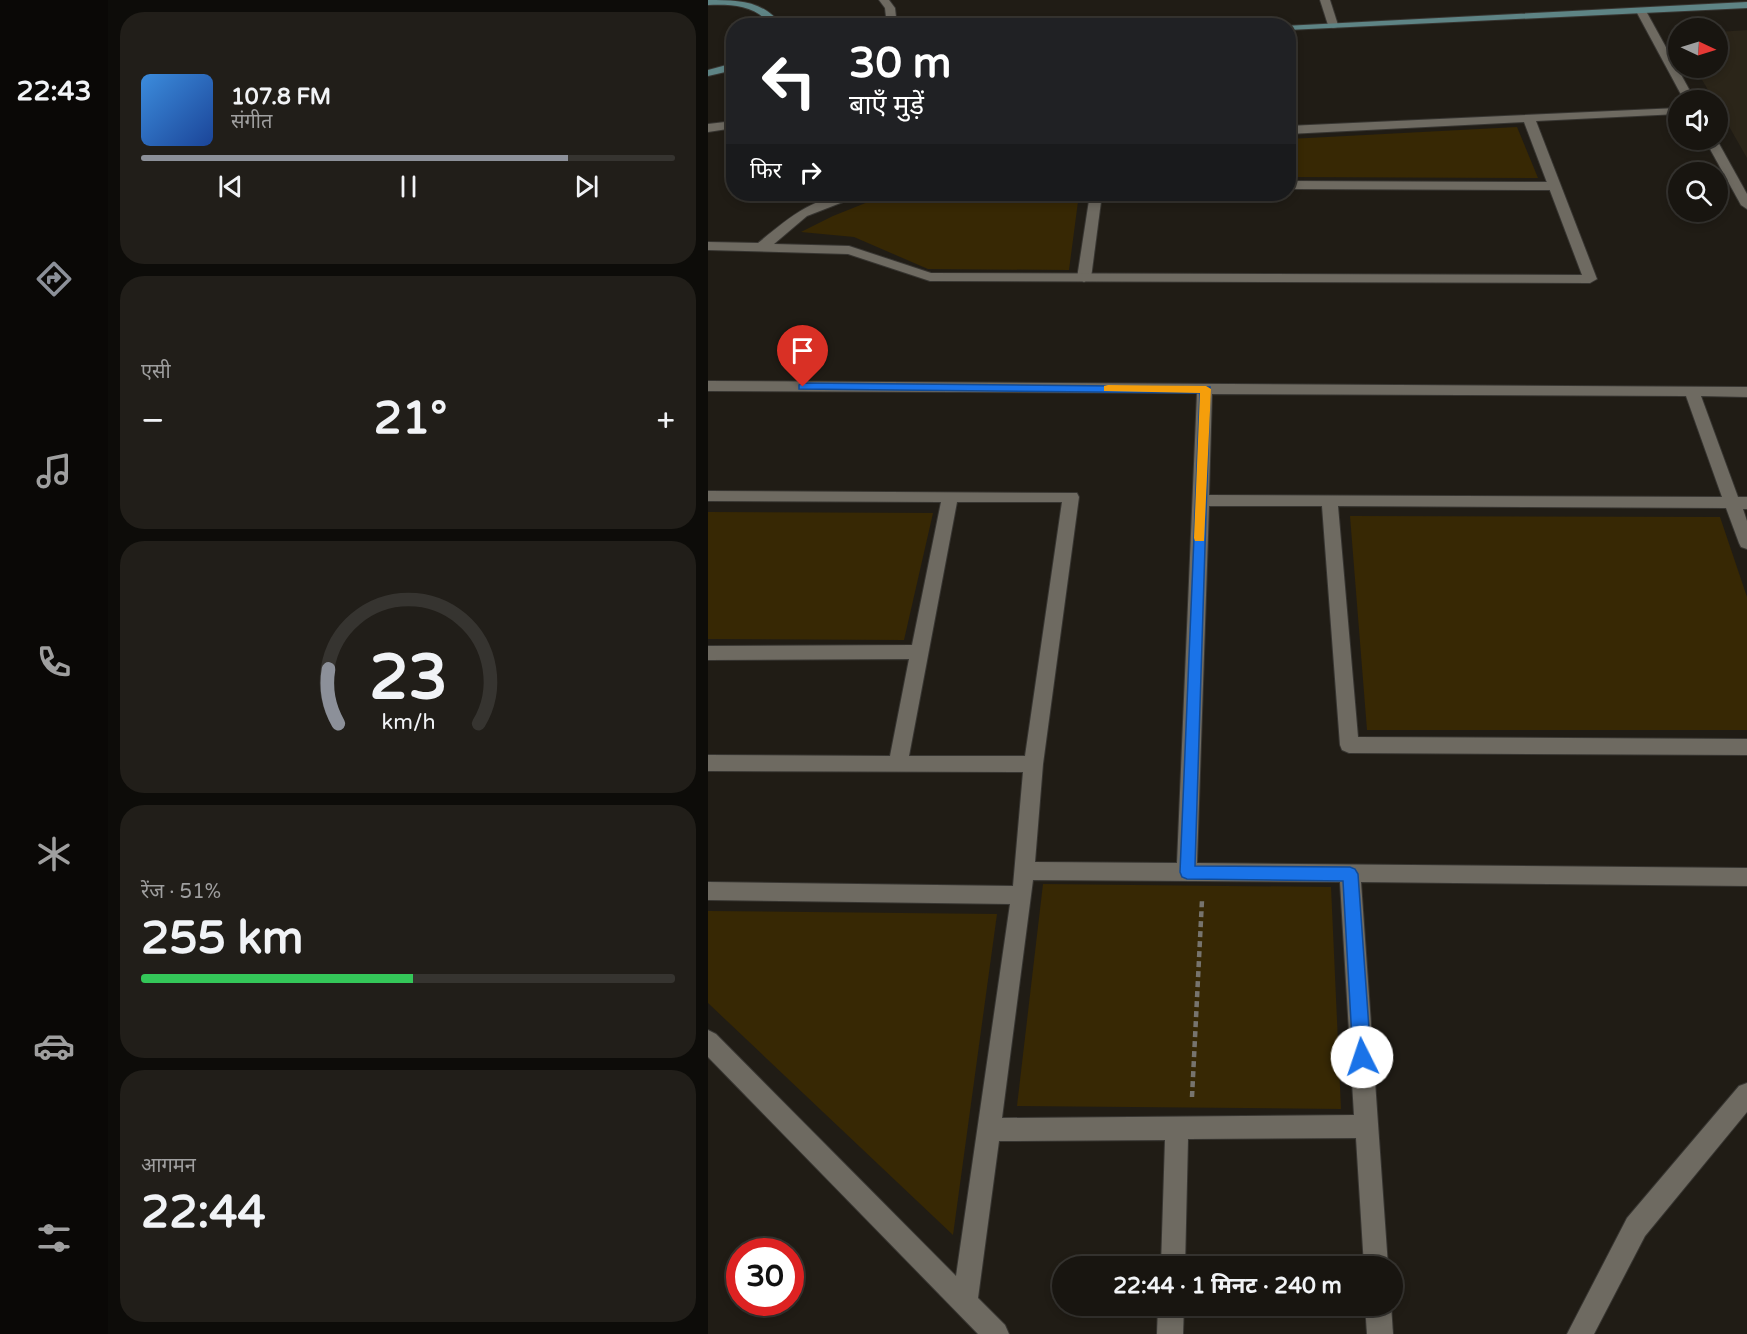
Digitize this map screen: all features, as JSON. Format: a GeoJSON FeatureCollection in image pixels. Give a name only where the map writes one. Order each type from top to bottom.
{"type":"FeatureCollection","features":[{"type":"Feature","properties":{"kind":"street"},"geometry":{"type":"LineString","coordinates":[[884,0],[890,8],[891,18]]}},
{"type":"Feature","properties":{"kind":"street"},"geometry":{"type":"LineString","coordinates":[[1325,0],[1333,25]]}},
{"type":"Feature","properties":{"kind":"street"},"geometry":{"type":"LineString","coordinates":[[713,1],[744,2],[773,18]]}},
{"type":"Feature","properties":{"kind":"street"},"geometry":{"type":"LineString","coordinates":[[1296,27],[1747,5]]}},
{"type":"Feature","properties":{"kind":"street"},"geometry":{"type":"LineString","coordinates":[[1641,11],[1684,90]]}},
{"type":"Feature","properties":{"kind":"street"},"geometry":{"type":"LineString","coordinates":[[1296,38],[1668,21]]}},
{"type":"Feature","properties":{"kind":"street"},"geometry":{"type":"LineString","coordinates":[[708,72],[726,68]]}},
{"type":"Feature","properties":{"kind":"street"},"geometry":{"type":"LineString","coordinates":[[1296,130],[1668,112]]}},
{"type":"Feature","properties":{"kind":"street"},"geometry":{"type":"LineString","coordinates":[[708,246],[849,250],[930,277],[1590,279],[1529,119]]}},
{"type":"Feature","properties":{"kind":"street"},"geometry":{"type":"LineString","coordinates":[[708,128],[726,125]]}},
{"type":"Feature","properties":{"kind":"street"},"geometry":{"type":"LineString","coordinates":[[1717,150],[1747,205]]}},
{"type":"Feature","properties":{"kind":"street"},"geometry":{"type":"LineString","coordinates":[[1296,185],[1554,186]]}},
{"type":"Feature","properties":{"kind":"street"},"geometry":{"type":"LineString","coordinates":[[762,248],[802,213],[834,201]]}},
{"type":"Feature","properties":{"kind":"street"},"geometry":{"type":"LineString","coordinates":[[1084,278],[1095,201]]}},
{"type":"Feature","properties":{"kind":"street"},"geometry":{"type":"LineString","coordinates":[[708,386],[1747,392]]}},
{"type":"Feature","properties":{"kind":"street"},"geometry":{"type":"LineString","coordinates":[[1196,872],[1201,500],[1206,389]]}},
{"type":"Feature","properties":{"kind":"street"},"geometry":{"type":"LineString","coordinates":[[1692,392],[1740,503],[1747,543]]}},
{"type":"Feature","properties":{"kind":"street"},"geometry":{"type":"LineString","coordinates":[[708,496],[1071,497],[1033,764],[1022,895],[965,1304]]}},
{"type":"Feature","properties":{"kind":"street"},"geometry":{"type":"LineString","coordinates":[[898,763],[950,497]]}},
{"type":"Feature","properties":{"kind":"street"},"geometry":{"type":"LineString","coordinates":[[1201,500],[1740,503]]}},
{"type":"Feature","properties":{"kind":"street"},"geometry":{"type":"LineString","coordinates":[[1330,501],[1349,746],[1747,747]]}},
{"type":"Feature","properties":{"kind":"street"},"geometry":{"type":"LineString","coordinates":[[708,653],[920,652]]}},
{"type":"Feature","properties":{"kind":"street"},"geometry":{"type":"LineString","coordinates":[[708,762],[1033,764]]}},
{"type":"Feature","properties":{"kind":"street"},"geometry":{"type":"LineString","coordinates":[[1023,871],[1747,877]]}},
{"type":"Feature","properties":{"kind":"street"},"geometry":{"type":"LineString","coordinates":[[1350,874],[1375,1256]]}},
{"type":"Feature","properties":{"kind":"street"},"geometry":{"type":"LineString","coordinates":[[708,891],[1022,895]]}},
{"type":"Feature","properties":{"kind":"street"},"geometry":{"type":"LineString","coordinates":[[708,1041],[996,1334]]}},
{"type":"Feature","properties":{"kind":"street"},"geometry":{"type":"LineString","coordinates":[[1580,1334],[1636,1227],[1747,1094]]}},
{"type":"Feature","properties":{"kind":"street"},"geometry":{"type":"LineString","coordinates":[[989,1130],[1366,1126]]}},
{"type":"Feature","properties":{"kind":"street"},"geometry":{"type":"LineString","coordinates":[[1174,1256],[1184,1128]]}},
{"type":"Feature","properties":{"kind":"street"},"geometry":{"type":"LineString","coordinates":[[1170,1334],[1171,1316]]}},
{"type":"Feature","properties":{"kind":"street"},"geometry":{"type":"LineString","coordinates":[[1379,1316],[1380,1334]]}},
{"type":"Feature","properties":{"kind":"path"},"geometry":{"type":"LineString","coordinates":[[1184,1128],[1196,872]]}},
{"type":"Feature","properties":{"kind":"shaded area"},"geometry":{"type":"Polygon","coordinates":[[[1747,30],[1747,158],[1728,125],[1728,90],[1708,90],[1701,78],[1728,78],[1728,31],[1747,30]]]}},
{"type":"Feature","properties":{"kind":"shaded area"},"geometry":{"type":"Polygon","coordinates":[[[1517,127],[1538,178],[1296,177],[1296,139],[1517,127]]]}},
{"type":"Feature","properties":{"kind":"shaded area"},"geometry":{"type":"Polygon","coordinates":[[[870,201],[1078,201],[1069,270],[928,269],[854,237],[801,232],[870,201]]]}},
{"type":"Feature","properties":{"kind":"shaded area"},"geometry":{"type":"Polygon","coordinates":[[[708,512],[933,513],[904,640],[708,639],[708,512]]]}},
{"type":"Feature","properties":{"kind":"shaded area"},"geometry":{"type":"Polygon","coordinates":[[[1350,516],[1720,517],[1747,597],[1747,730],[1367,730],[1350,516]]]}},
{"type":"Feature","properties":{"kind":"shaded area"},"geometry":{"type":"Polygon","coordinates":[[[1043,884],[1331,887],[1341,1109],[1017,1106],[1043,884]]]}},
{"type":"Feature","properties":{"kind":"shaded area"},"geometry":{"type":"Polygon","coordinates":[[[708,911],[997,914],[953,1235],[708,1003],[708,911]]]}},
{"type":"Feature","properties":{"kind":"slow traffic"},"geometry":{"type":"LineString","coordinates":[[1108,389],[1206,389],[1200,538]]}},
{"type":"Feature","properties":{"kind":"route"},"geometry":{"type":"LineString","coordinates":[[803,387],[1206,389],[1187,872],[1350,874],[1362,1057]]}}]}
